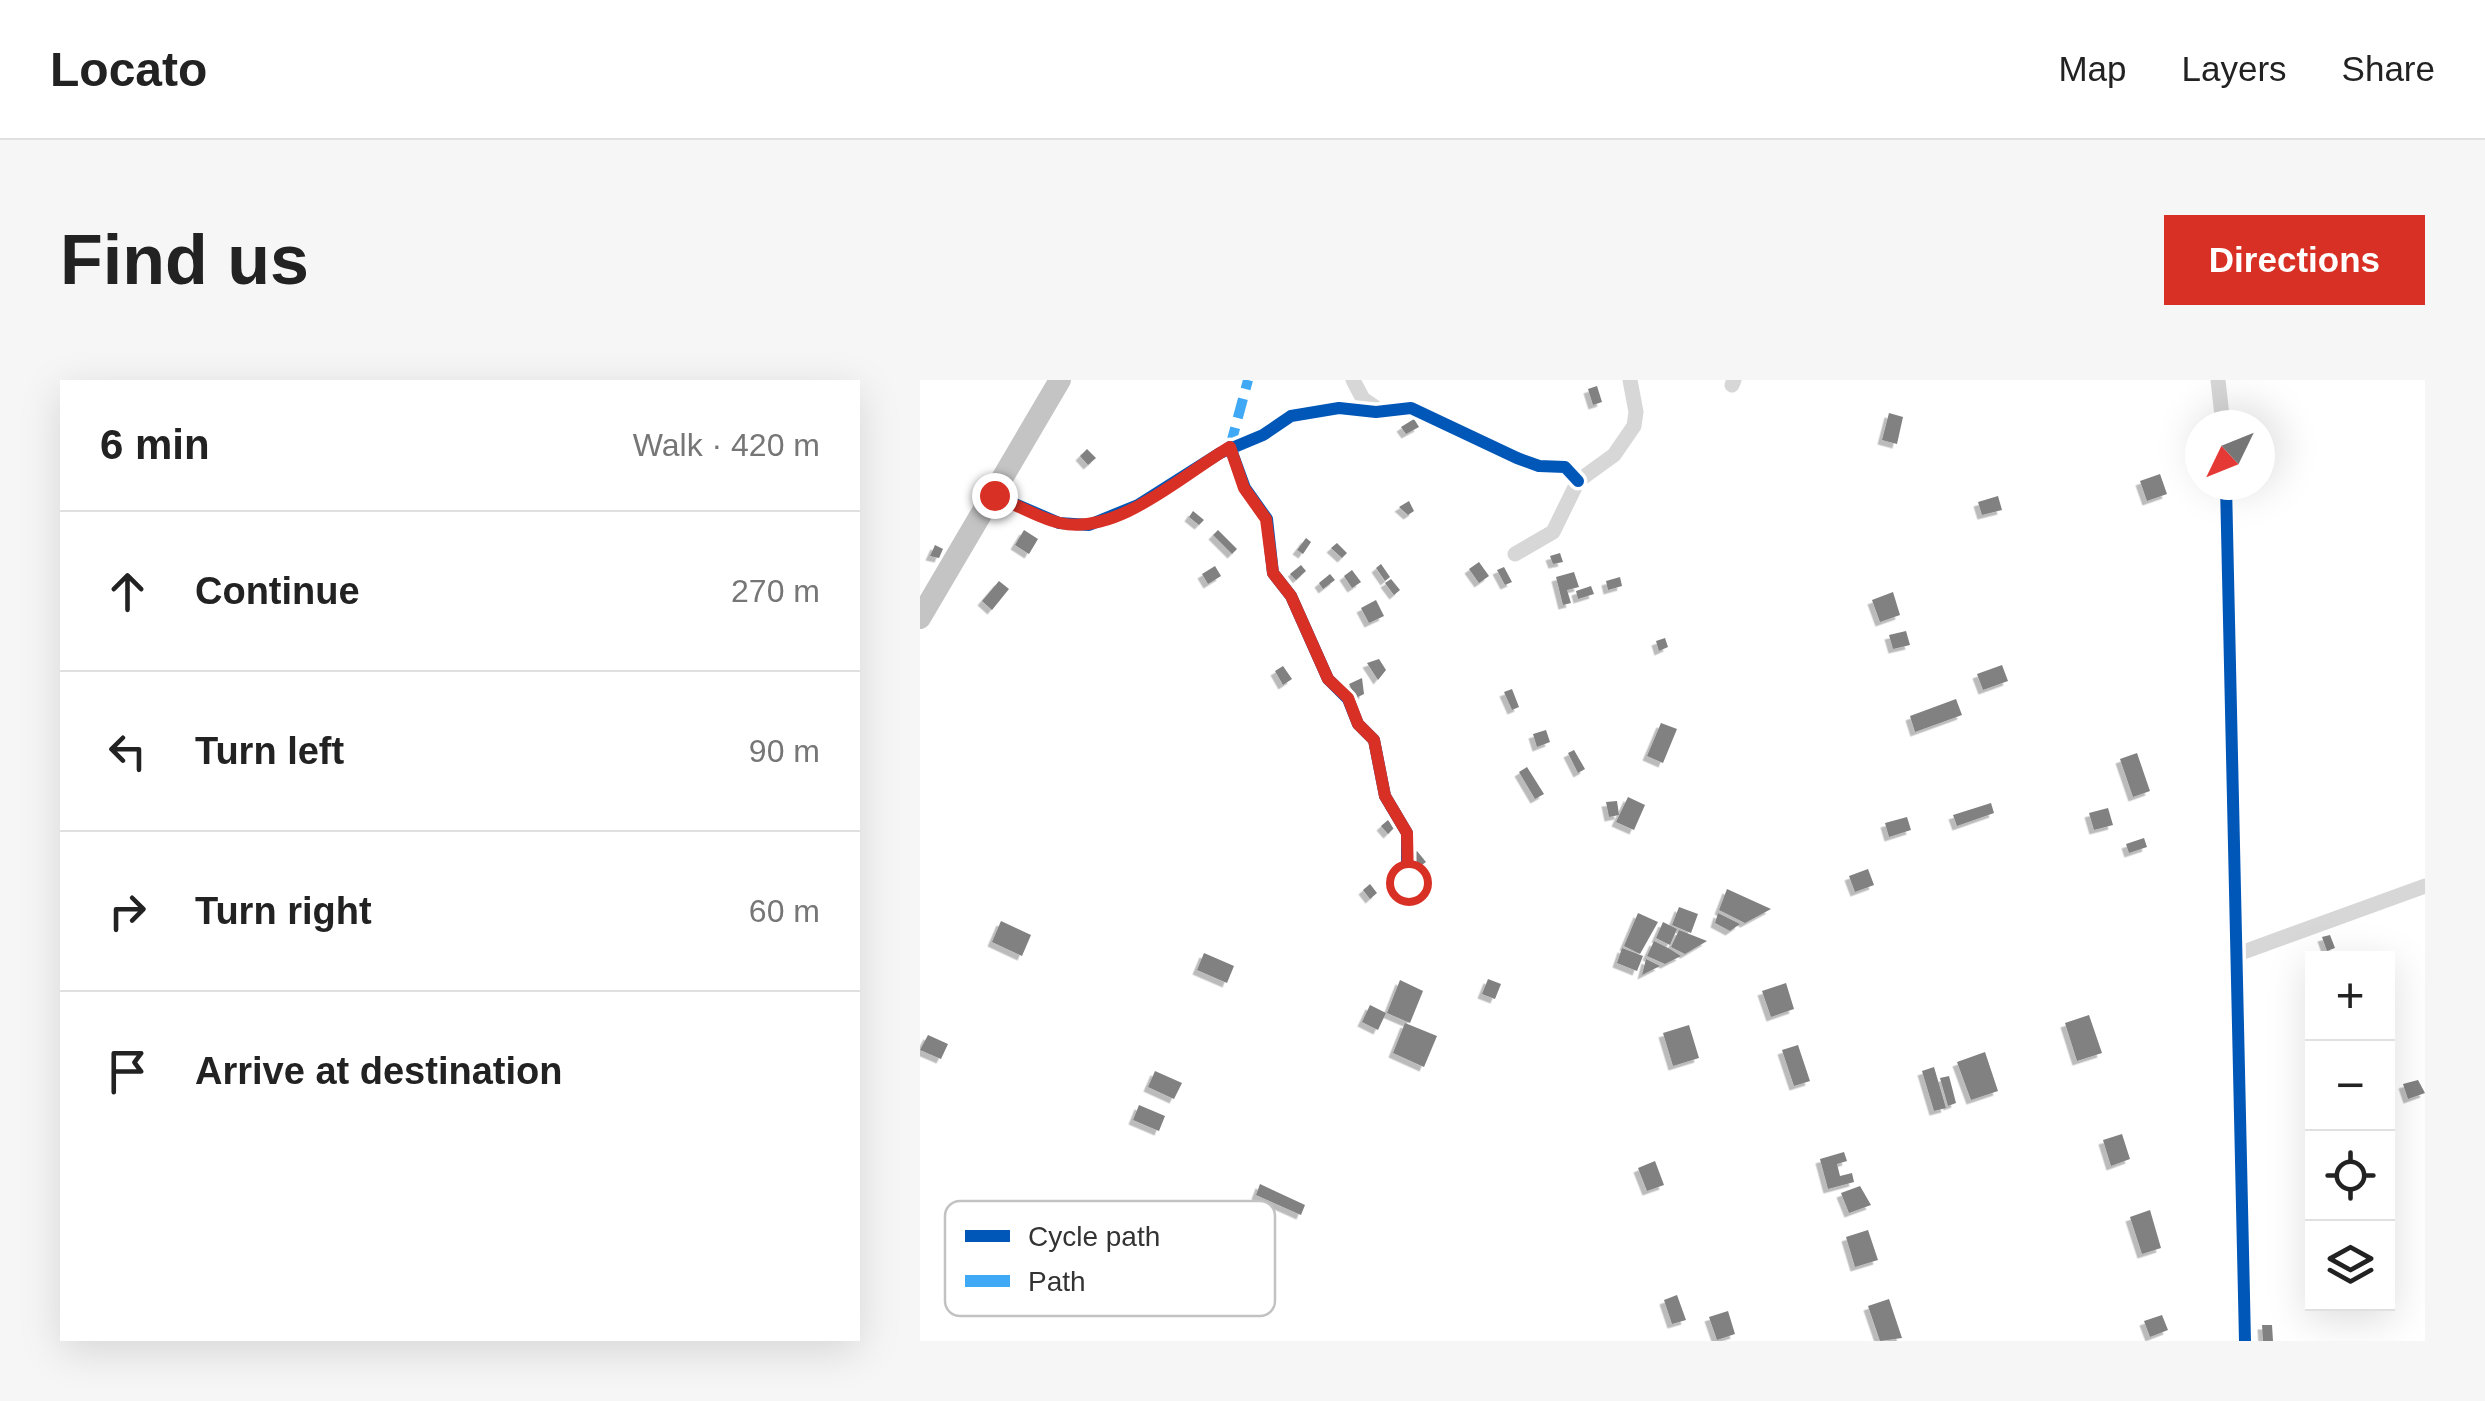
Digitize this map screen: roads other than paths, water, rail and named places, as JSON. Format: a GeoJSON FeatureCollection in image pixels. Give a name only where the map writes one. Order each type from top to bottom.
{"type":"FeatureCollection","features":[{"type":"Feature","properties":{"kind":"highway"},"geometry":{"type":"LineString","coordinates":[[920,618],[1060,380]]}},
{"type":"Feature","properties":{"kind":"street"},"geometry":{"type":"LineString","coordinates":[[1353,380],[1363,399],[1381,412]]}},
{"type":"Feature","properties":{"kind":"street"},"geometry":{"type":"LineString","coordinates":[[1515,554],[1553,532],[1578,481],[1614,455],[1634,426],[1636,412],[1630,380]]}},
{"type":"Feature","properties":{"kind":"street"},"geometry":{"type":"LineString","coordinates":[[2218,380],[2221,410]]}},
{"type":"Feature","properties":{"kind":"street"},"geometry":{"type":"LineString","coordinates":[[994,495],[1059,523],[1090,525],[1168,488],[1230,447],[1306,412],[1339,408],[1381,412],[1412,408],[1517,458],[1539,466],[1565,467],[1578,481]]}},
{"type":"Feature","properties":{"kind":"street"},"geometry":{"type":"LineString","coordinates":[[1230,447],[1244,488],[1266,519],[1273,573],[1291,596],[1328,679],[1348,698],[1358,724],[1374,740],[1385,796],[1407,833],[1408,882]]}},
{"type":"Feature","properties":{"kind":"street"},"geometry":{"type":"LineString","coordinates":[[2226,500],[2245,1341]]}},
{"type":"Feature","properties":{"kind":"street"},"geometry":{"type":"LineString","coordinates":[[2238,954],[2425,886]]}}]}
